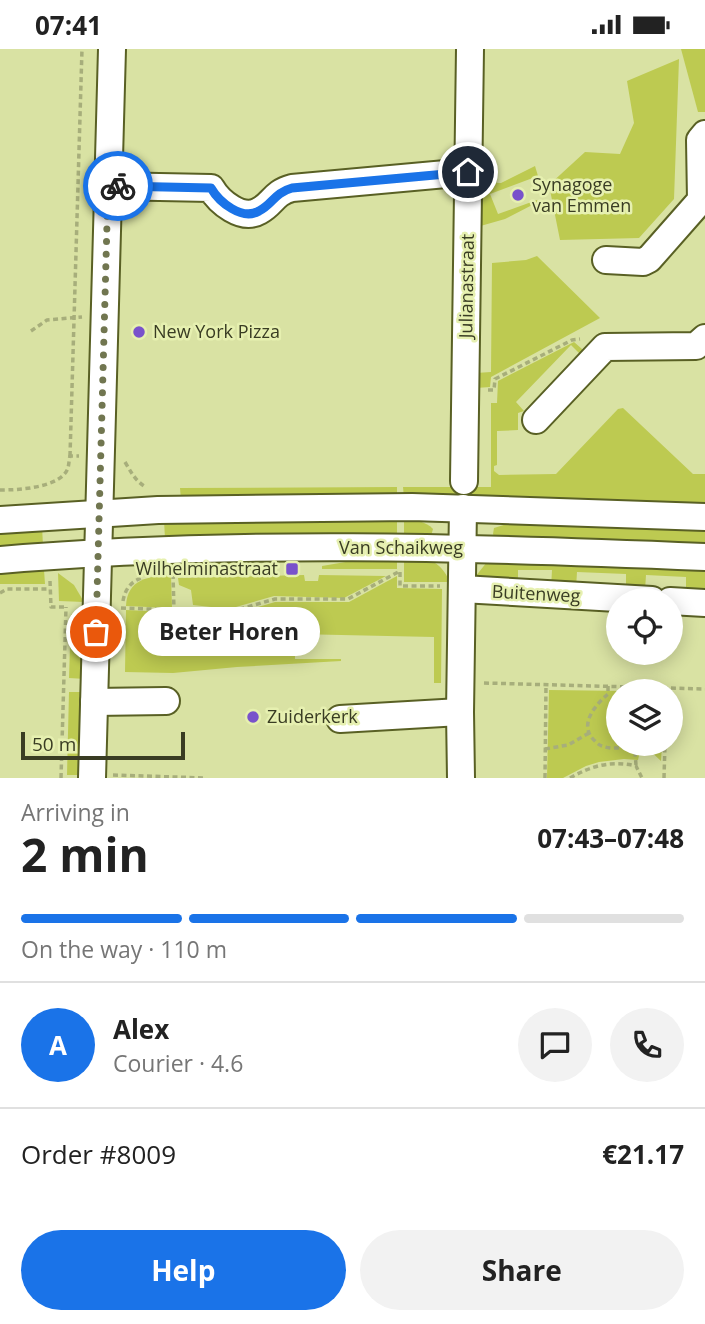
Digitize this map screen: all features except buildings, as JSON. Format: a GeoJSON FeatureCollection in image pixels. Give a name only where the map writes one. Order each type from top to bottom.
{"type":"FeatureCollection","features":[{"type":"Feature","properties":{"kind":"street"},"geometry":{"type":"LineString","coordinates":[[92,776],[112,49]]}},
{"type":"Feature","properties":{"kind":"street","name":"Julianastraat"},"geometry":{"type":"LineString","coordinates":[[464,481],[470,49]]}},
{"type":"Feature","properties":{"kind":"street"},"geometry":{"type":"LineString","coordinates":[[606,260],[643,262],[649,259],[701,200],[700,140],[705,134]]}},
{"type":"Feature","properties":{"kind":"street"},"geometry":{"type":"LineString","coordinates":[[108,186],[211,188],[216,197],[226,205],[237,211],[254,213],[260,211],[281,191],[292,188],[468,172]]}},
{"type":"Feature","properties":{"kind":"street"},"geometry":{"type":"LineString","coordinates":[[536,420],[605,347],[696,346],[705,338]]}},
{"type":"Feature","properties":{"kind":"street"},"geometry":{"type":"LineString","coordinates":[[0,520],[158,510],[412,507],[705,517]]}},
{"type":"Feature","properties":{"kind":"street"},"geometry":{"type":"LineString","coordinates":[[461,778],[463,508]]}},
{"type":"Feature","properties":{"kind":"street","name":"Van Schaikweg"},"geometry":{"type":"LineString","coordinates":[[0,561],[97,552],[287,547],[463,548],[705,557]]}},
{"type":"Feature","properties":{"kind":"street","name":"Buitenweg"},"geometry":{"type":"LineString","coordinates":[[462,589],[606,597]]}},
{"type":"Feature","properties":{"kind":"street"},"geometry":{"type":"LineString","coordinates":[[683,602],[705,603]]}},
{"type":"Feature","properties":{"kind":"street"},"geometry":{"type":"LineString","coordinates":[[94,702],[166,701]]}},
{"type":"Feature","properties":{"kind":"street"},"geometry":{"type":"LineString","coordinates":[[340,719],[460,712]]}},
{"type":"Feature","properties":{"kind":"path"},"geometry":{"type":"LineString","coordinates":[[0,490],[19,489],[53,481],[61,478],[68,470],[82,49]]}},
{"type":"Feature","properties":{"kind":"path"},"geometry":{"type":"LineString","coordinates":[[31,331],[47,320],[104,318]]}},
{"type":"Feature","properties":{"kind":"path"},"geometry":{"type":"LineString","coordinates":[[466,390],[494,390],[495,379],[579,338],[598,353]]}},
{"type":"Feature","properties":{"kind":"path"},"geometry":{"type":"LineString","coordinates":[[70,456],[83,456]]}},
{"type":"Feature","properties":{"kind":"path"},"geometry":{"type":"LineString","coordinates":[[115,609],[230,612],[275,599],[348,599],[400,571],[400,586],[448,586],[462,589]]}},
{"type":"Feature","properties":{"kind":"path"},"geometry":{"type":"LineString","coordinates":[[122,608],[127,588],[137,579],[151,574]]}},
{"type":"Feature","properties":{"kind":"path"},"geometry":{"type":"LineString","coordinates":[[0,593],[7,589],[50,589]]}},
{"type":"Feature","properties":{"kind":"path"},"geometry":{"type":"LineString","coordinates":[[61,778],[66,607]]}},
{"type":"Feature","properties":{"kind":"path"},"geometry":{"type":"LineString","coordinates":[[461,682],[606,686]]}},
{"type":"Feature","properties":{"kind":"path"},"geometry":{"type":"LineString","coordinates":[[545,778],[546,684]]}},
{"type":"Feature","properties":{"kind":"path"},"geometry":{"type":"LineString","coordinates":[[683,689],[705,689]]}},
{"type":"Feature","properties":{"kind":"path"},"geometry":{"type":"LineString","coordinates":[[606,696],[597,703],[589,716],[589,733],[598,744],[606,747]]}},
{"type":"Feature","properties":{"kind":"path"},"geometry":{"type":"LineString","coordinates":[[545,749],[568,745],[589,733]]}},
{"type":"Feature","properties":{"kind":"path"},"geometry":{"type":"LineString","coordinates":[[635,756],[636,766],[642,778]]}},
{"type":"Feature","properties":{"kind":"path"},"geometry":{"type":"LineString","coordinates":[[664,756],[664,778]]}},
{"type":"Feature","properties":{"kind":"path"},"geometry":{"type":"LineString","coordinates":[[570,778],[587,768],[608,763],[636,766]]}},
{"type":"Feature","properties":{"kind":"path"},"geometry":{"type":"LineString","coordinates":[[92,776],[206,778]]}},
{"type":"Feature","properties":{"kind":"green space"},"geometry":{"type":"Polygon","coordinates":[[[681,49],[705,49],[705,112],[698,112],[681,49]]]}},
{"type":"Feature","properties":{"kind":"green space"},"geometry":{"type":"Polygon","coordinates":[[[679,59],[674,199],[639,238],[560,240],[549,185],[585,152],[620,154],[634,123],[627,81],[679,59]]]}},
{"type":"Feature","properties":{"kind":"green space"},"geometry":{"type":"Polygon","coordinates":[[[535,166],[538,176],[490,194],[498,214],[537,200],[538,202],[505,219],[477,227],[477,182],[501,183],[535,166]]]}},
{"type":"Feature","properties":{"kind":"green space"},"geometry":{"type":"Polygon","coordinates":[[[537,256],[600,318],[491,377],[490,387],[476,388],[476,373],[491,372],[492,263],[526,260],[537,256]]]}},
{"type":"Feature","properties":{"kind":"green space"},"geometry":{"type":"Polygon","coordinates":[[[574,342],[582,349],[582,356],[571,345],[516,402],[524,411],[518,413],[518,430],[497,431],[497,465],[494,466],[494,471],[499,475],[556,474],[618,409],[623,408],[693,474],[705,474],[705,507],[404,498],[403,487],[491,487],[491,403],[497,403],[498,381],[574,342]]]}},
{"type":"Feature","properties":{"kind":"green space"},"geometry":{"type":"Polygon","coordinates":[[[397,487],[397,498],[181,500],[180,488],[397,487]]]}},
{"type":"Feature","properties":{"kind":"green space"},"geometry":{"type":"Polygon","coordinates":[[[397,518],[397,537],[165,539],[164,520],[397,518]]]}},
{"type":"Feature","properties":{"kind":"green space"},"geometry":{"type":"Polygon","coordinates":[[[404,518],[420,521],[433,529],[431,536],[404,537],[404,518]]]}},
{"type":"Feature","properties":{"kind":"green space"},"geometry":{"type":"Polygon","coordinates":[[[513,522],[705,527],[705,546],[495,538],[494,528],[513,522]]]}},
{"type":"Feature","properties":{"kind":"green space"},"geometry":{"type":"Polygon","coordinates":[[[42,526],[43,546],[0,549],[0,529],[42,526]]]}},
{"type":"Feature","properties":{"kind":"green space"},"geometry":{"type":"Polygon","coordinates":[[[397,557],[397,569],[322,569],[322,566],[369,558],[397,557]]]}},
{"type":"Feature","properties":{"kind":"green space"},"geometry":{"type":"Polygon","coordinates":[[[404,558],[432,561],[441,568],[450,582],[404,582],[404,558]]]}},
{"type":"Feature","properties":{"kind":"green space"},"geometry":{"type":"Polygon","coordinates":[[[176,559],[268,567],[267,570],[177,572],[176,559]]]}},
{"type":"Feature","properties":{"kind":"green space"},"geometry":{"type":"Polygon","coordinates":[[[487,562],[705,567],[705,594],[686,592],[686,577],[646,575],[645,588],[626,588],[626,574],[577,572],[576,588],[551,588],[552,570],[518,570],[518,585],[475,577],[487,562]]]}},
{"type":"Feature","properties":{"kind":"green space"},"geometry":{"type":"Polygon","coordinates":[[[44,570],[45,584],[0,584],[0,572],[44,570]]]}},
{"type":"Feature","properties":{"kind":"green space"},"geometry":{"type":"Polygon","coordinates":[[[58,573],[74,585],[84,602],[59,601],[58,573]]]}},
{"type":"Feature","properties":{"kind":"green space"},"geometry":{"type":"Polygon","coordinates":[[[171,575],[172,608],[126,606],[130,590],[135,585],[147,578],[171,575]]]}},
{"type":"Feature","properties":{"kind":"green space"},"geometry":{"type":"Polygon","coordinates":[[[304,575],[305,581],[318,581],[319,575],[386,576],[344,598],[274,596],[229,609],[193,605],[191,590],[179,585],[178,578],[304,575]]]}},
{"type":"Feature","properties":{"kind":"green space"},"geometry":{"type":"Polygon","coordinates":[[[397,576],[397,588],[442,589],[441,683],[434,683],[434,637],[295,634],[295,659],[341,661],[173,673],[125,672],[126,610],[231,615],[275,602],[349,602],[397,576]]]}},
{"type":"Feature","properties":{"kind":"green space"},"geometry":{"type":"Polygon","coordinates":[[[71,614],[86,614],[85,679],[69,678],[71,614]]]}},
{"type":"Feature","properties":{"kind":"green space"},"geometry":{"type":"Polygon","coordinates":[[[549,690],[606,691],[606,756],[639,756],[638,760],[599,762],[563,778],[547,778],[549,690]]]}},
{"type":"Feature","properties":{"kind":"green space"},"geometry":{"type":"Polygon","coordinates":[[[69,692],[84,692],[81,775],[67,775],[69,692]]]}},
{"type":"Feature","properties":{"kind":"way so far"},"geometry":{"type":"LineString","coordinates":[[96,632],[108,186],[118,186]]}},
{"type":"Feature","properties":{"kind":"place","name":"Synagoge van Emmen"},"geometry":{"type":"Point","coordinates":[518,195]}},
{"type":"Feature","properties":{"kind":"place","name":"New York Pizza"},"geometry":{"type":"Point","coordinates":[139,332]}},
{"type":"Feature","properties":{"kind":"place","name":"Wilhelminastraat"},"geometry":{"type":"Point","coordinates":[292,569]}},
{"type":"Feature","properties":{"kind":"place","name":"Beter Horen"},"geometry":{"type":"Point","coordinates":[96,632]}},
{"type":"Feature","properties":{"kind":"place","name":"Zuiderkerk"},"geometry":{"type":"Point","coordinates":[253,717]}},
{"type":"Feature","properties":{"kind":"route"},"geometry":{"type":"LineString","coordinates":[[118,186],[211,188],[216,197],[226,205],[237,211],[254,213],[260,211],[281,191],[292,188],[468,172]]}}]}
